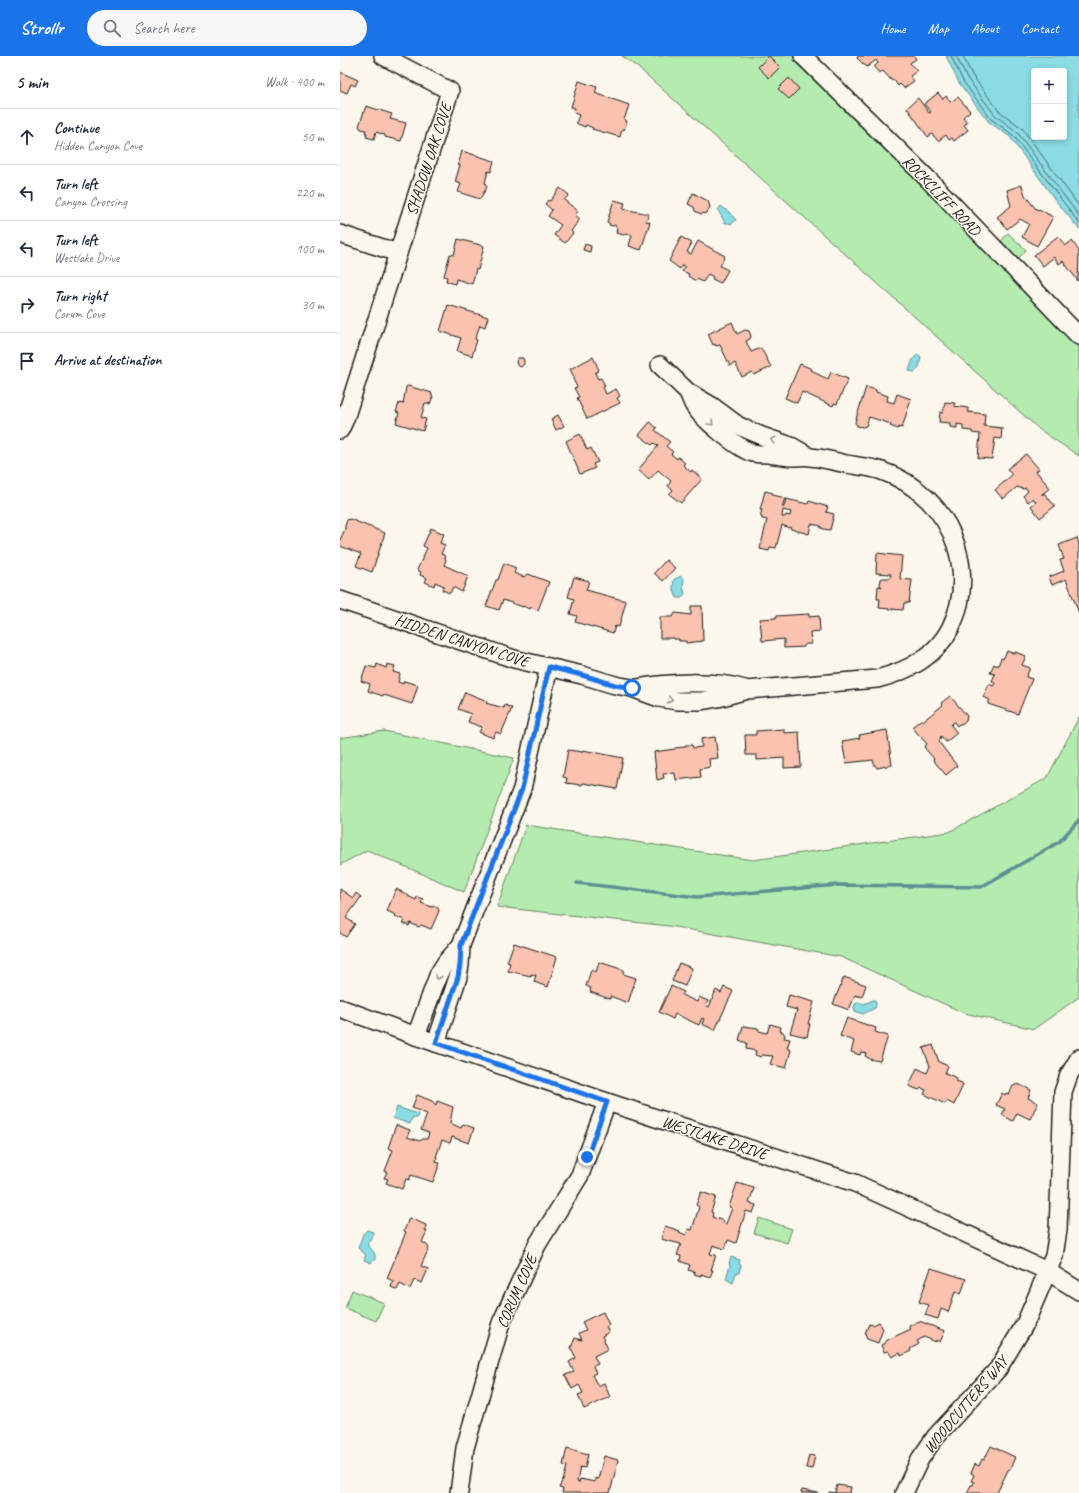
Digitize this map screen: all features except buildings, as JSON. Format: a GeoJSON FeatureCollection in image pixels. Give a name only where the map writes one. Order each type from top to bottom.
{"type":"FeatureCollection","features":[{"type":"Feature","properties":{"kind":"street","name":"SHADOW OAK COVE"},"geometry":{"type":"LineString","coordinates":[[383,56],[450,91],[398,253]]}},
{"type":"Feature","properties":{"kind":"street","name":"ROCKCLIFF ROAD"},"geometry":{"type":"LineString","coordinates":[[803,56],[928,179],[1079,336]]}},
{"type":"Feature","properties":{"kind":"street"},"geometry":{"type":"LineString","coordinates":[[340,234],[398,253],[345,419],[340,430]]}},
{"type":"Feature","properties":{"kind":"street","name":"HIDDEN CANYON COVE"},"geometry":{"type":"LineString","coordinates":[[340,600],[514,659],[632,688],[711,683],[734,686],[747,690],[877,679],[894,675],[908,669],[921,662],[932,652],[947,635],[955,619],[962,594],[960,559],[954,539],[940,514],[916,488],[900,478],[880,470],[809,456],[791,446],[739,426],[712,406],[688,392],[660,365]]}},
{"type":"Feature","properties":{"kind":"street"},"geometry":{"type":"LineString","coordinates":[[436,1043],[458,977],[461,945],[522,789],[549,667]]}},
{"type":"Feature","properties":{"kind":"street"},"geometry":{"type":"LineString","coordinates":[[416,1036],[439,973],[446,962],[461,945]]}},
{"type":"Feature","properties":{"kind":"street","name":"WESTLAKE DRIVE"},"geometry":{"type":"LineString","coordinates":[[340,1008],[607,1102],[855,1183],[1047,1271],[1079,1291]]}},
{"type":"Feature","properties":{"kind":"street"},"geometry":{"type":"LineString","coordinates":[[1047,1271],[1054,1256],[1058,1230],[1063,1092],[1069,1075],[1079,1058]]}},
{"type":"Feature","properties":{"kind":"street","name":"CORUM COVE"},"geometry":{"type":"LineString","coordinates":[[459,1493],[465,1448],[501,1323],[537,1245],[580,1175],[607,1102]]}},
{"type":"Feature","properties":{"kind":"street","name":"WOODCUTTERS WAY"},"geometry":{"type":"LineString","coordinates":[[904,1493],[920,1459],[936,1436],[998,1369],[1025,1324],[1047,1271]]}},
{"type":"Feature","properties":{"kind":"green space"},"geometry":{"type":"Polygon","coordinates":[[[622,56],[815,56],[1079,331],[1079,456],[1040,430],[641,70],[622,56]]]}},
{"type":"Feature","properties":{"kind":"green space"},"geometry":{"type":"Polygon","coordinates":[[[1008,233],[1026,250],[1019,258],[1001,241],[1008,233]]]}},
{"type":"Feature","properties":{"kind":"green space"},"geometry":{"type":"Polygon","coordinates":[[[1079,717],[1079,997],[1034,1029],[964,1013],[841,957],[669,926],[497,907],[526,825],[753,860],[949,832],[1047,778],[1079,717]]]}},
{"type":"Feature","properties":{"kind":"green space"},"geometry":{"type":"Polygon","coordinates":[[[384,731],[514,758],[464,892],[367,850],[340,865],[340,738],[384,731]]]}},
{"type":"Feature","properties":{"kind":"green space"},"geometry":{"type":"Polygon","coordinates":[[[759,1218],[792,1229],[787,1243],[754,1233],[759,1218]]]}},
{"type":"Feature","properties":{"kind":"green space"},"geometry":{"type":"Polygon","coordinates":[[[352,1290],[384,1303],[376,1321],[345,1308],[352,1290]]]}},
{"type":"Feature","properties":{"kind":"water"},"geometry":{"type":"Polygon","coordinates":[[[946,56],[1079,56],[1079,229],[1056,201],[1010,137],[989,122],[959,83],[946,56]]]}},
{"type":"Feature","properties":{"kind":"water"},"geometry":{"type":"Polygon","coordinates":[[[721,206],[736,220],[731,224],[725,223],[718,210],[721,206]]]}},
{"type":"Feature","properties":{"kind":"water"},"geometry":{"type":"Polygon","coordinates":[[[918,354],[921,357],[919,367],[915,372],[909,371],[913,359],[918,354]]]}},
{"type":"Feature","properties":{"kind":"water"},"geometry":{"type":"Polygon","coordinates":[[[680,576],[684,579],[683,587],[685,593],[682,598],[677,598],[673,588],[674,579],[680,576]]]}},
{"type":"Feature","properties":{"kind":"water"},"geometry":{"type":"Polygon","coordinates":[[[875,1000],[876,1004],[875,1008],[863,1014],[855,1011],[855,1004],[859,1002],[864,1004],[875,1000]]]}},
{"type":"Feature","properties":{"kind":"water"},"geometry":{"type":"Polygon","coordinates":[[[397,1107],[418,1114],[417,1118],[412,1118],[410,1124],[393,1118],[397,1107]]]}},
{"type":"Feature","properties":{"kind":"water"},"geometry":{"type":"Polygon","coordinates":[[[367,1230],[373,1232],[373,1235],[367,1244],[375,1254],[375,1260],[371,1263],[364,1260],[366,1255],[358,1248],[363,1234],[367,1230]]]}},
{"type":"Feature","properties":{"kind":"water"},"geometry":{"type":"Polygon","coordinates":[[[731,1257],[740,1260],[739,1264],[741,1265],[739,1273],[736,1273],[733,1283],[726,1279],[731,1257]]]}},
{"type":"Feature","properties":{"kind":"waterway"},"geometry":{"type":"LineString","coordinates":[[577,883],[698,897],[838,885],[981,887],[1059,842],[1079,820]]}},
{"type":"Feature","properties":{"kind":"route"},"geometry":{"type":"LineString","coordinates":[[587,1157],[607,1102],[436,1043],[458,977],[461,945],[522,789],[549,667],[603,680],[615,685],[632,688]]}}]}
